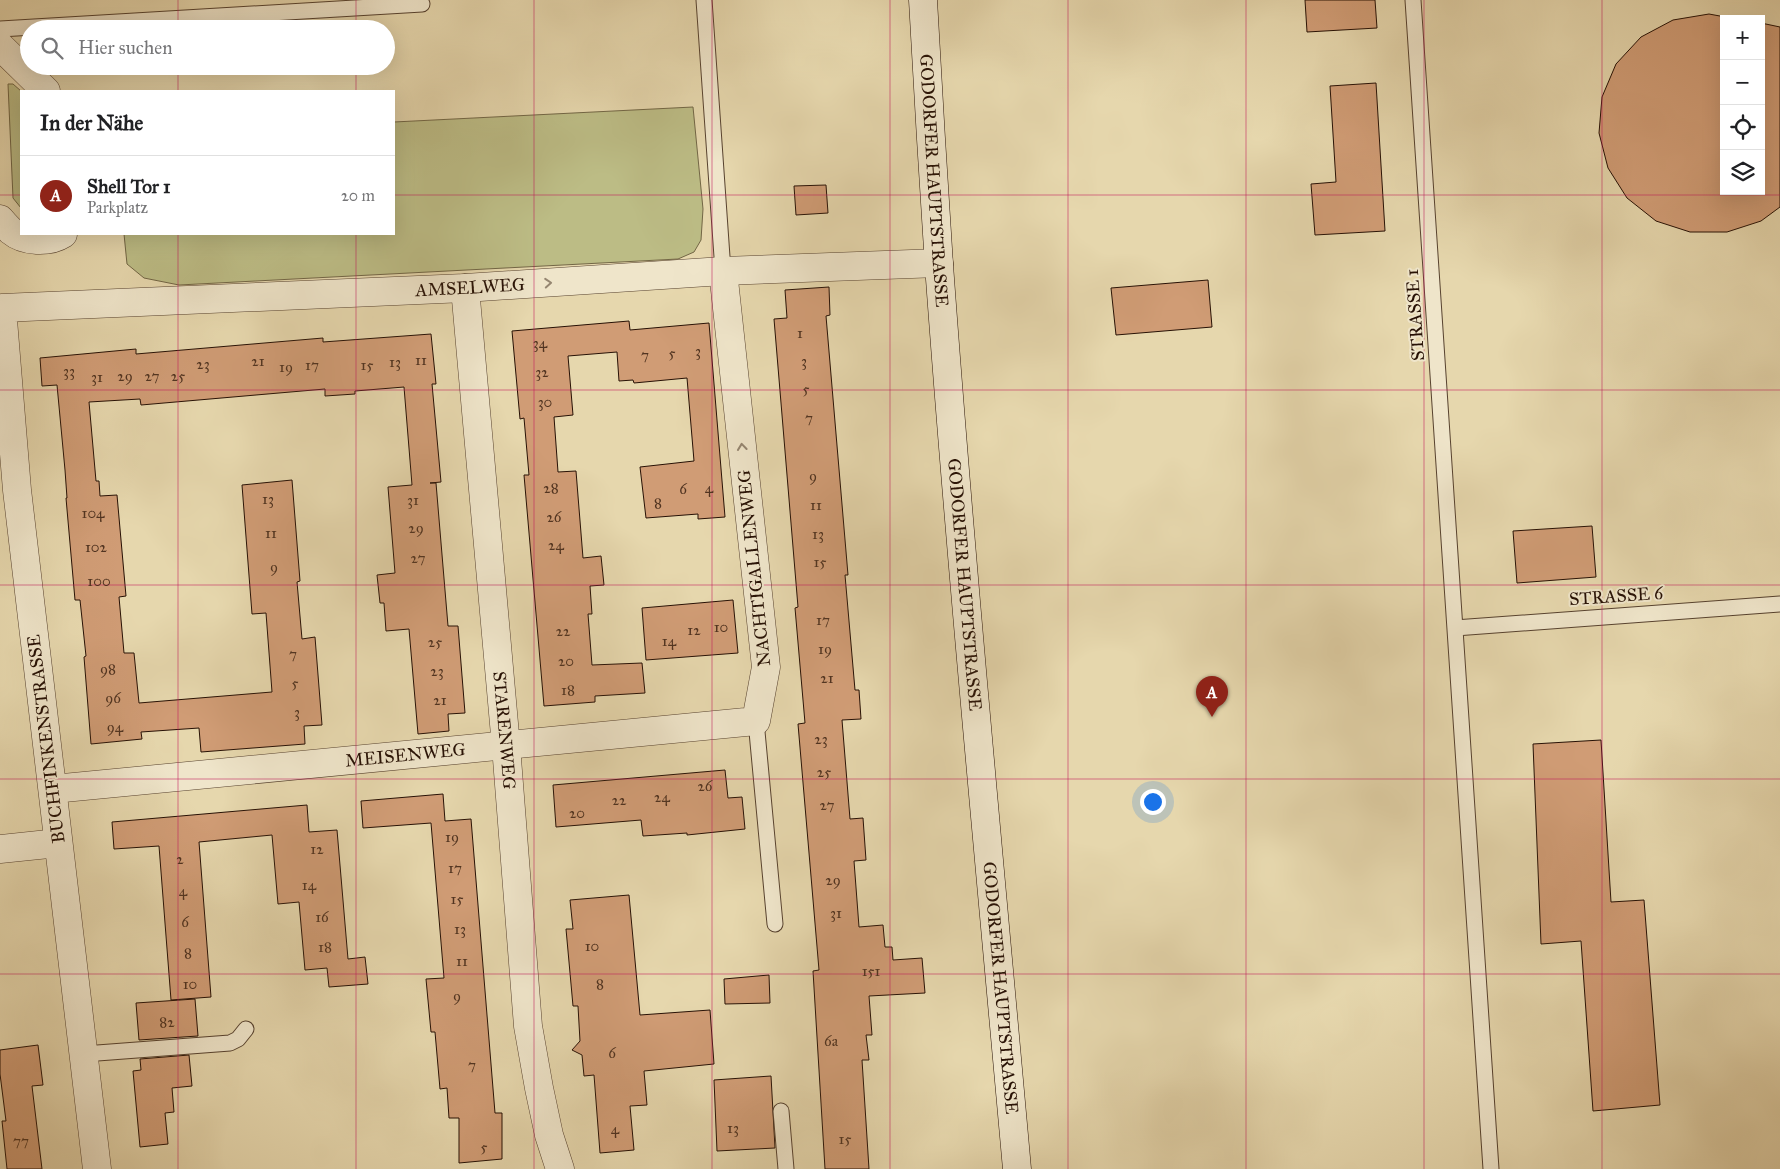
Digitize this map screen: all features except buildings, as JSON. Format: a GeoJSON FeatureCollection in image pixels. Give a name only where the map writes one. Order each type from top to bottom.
{"type":"FeatureCollection","features":[{"type":"Feature","properties":{"kind":"street","name":"GODORFER HAUPTSTRASSE"},"geometry":{"type":"LineString","coordinates":[[923,0],[939,263],[966,612],[1017,1169]]}},
{"type":"Feature","properties":{"kind":"street"},"geometry":{"type":"LineString","coordinates":[[0,46],[20,66]]}},
{"type":"Feature","properties":{"kind":"street"},"geometry":{"type":"LineString","coordinates":[[30,75],[45,90]]}},
{"type":"Feature","properties":{"kind":"street"},"geometry":{"type":"LineString","coordinates":[[0,219],[12,232],[28,238],[44,240],[61,235]]}},
{"type":"Feature","properties":{"kind":"street","name":"AMSELWEG"},"geometry":{"type":"LineString","coordinates":[[2,308],[465,288],[723,271],[939,263]]}},
{"type":"Feature","properties":{"kind":"street","name":"NACHTIGALLENWEG"},"geometry":{"type":"LineString","coordinates":[[723,271],[766,667],[756,721]]}},
{"type":"Feature","properties":{"kind":"street","name":"STARENWEG"},"geometry":{"type":"LineString","coordinates":[[465,288],[506,746],[528,1026],[538,1088],[549,1135],[560,1169]]}},
{"type":"Feature","properties":{"kind":"street","name":"BUCHFINKENSTRASSE"},"geometry":{"type":"LineString","coordinates":[[2,308],[9,491],[53,790],[97,1169]]}},
{"type":"Feature","properties":{"kind":"street","name":"MEISENWEG"},"geometry":{"type":"LineString","coordinates":[[53,790],[756,721]]}},
{"type":"Feature","properties":{"kind":"street"},"geometry":{"type":"LineString","coordinates":[[0,849],[58,843]]}},
{"type":"Feature","properties":{"kind":"lane"},"geometry":{"type":"LineString","coordinates":[[704,0],[723,271]]}},
{"type":"Feature","properties":{"kind":"lane","name":"STRASSE 1"},"geometry":{"type":"LineString","coordinates":[[1413,0],[1491,1169]]}},
{"type":"Feature","properties":{"kind":"lane"},"geometry":{"type":"LineString","coordinates":[[152,20],[422,4]]}},
{"type":"Feature","properties":{"kind":"lane"},"geometry":{"type":"LineString","coordinates":[[0,29],[20,28]]}},
{"type":"Feature","properties":{"kind":"lane","name":"STRASSE 6"},"geometry":{"type":"LineString","coordinates":[[1455,628],[1780,604]]}},
{"type":"Feature","properties":{"kind":"lane","name":"NACHTIGALLENWEG"},"geometry":{"type":"LineString","coordinates":[[756,721],[775,924]]}},
{"type":"Feature","properties":{"kind":"lane"},"geometry":{"type":"LineString","coordinates":[[84,1054],[230,1043],[238,1040],[246,1029]]}},
{"type":"Feature","properties":{"kind":"lane"},"geometry":{"type":"LineString","coordinates":[[781,1111],[786,1169]]}},
{"type":"Feature","properties":{"kind":"green space"},"geometry":{"type":"Polygon","coordinates":[[[8,84],[13,84],[20,90],[20,207],[13,198],[8,84]]]}},
{"type":"Feature","properties":{"kind":"green space"},"geometry":{"type":"Polygon","coordinates":[[[693,107],[703,209],[701,240],[694,252],[678,259],[179,285],[144,278],[127,264],[124,235],[395,235],[395,122],[693,107]]]}},
{"type":"Feature","properties":{"kind":"place","name":"Shell Tor 1"},"geometry":{"type":"Point","coordinates":[1212,717]}}]}
